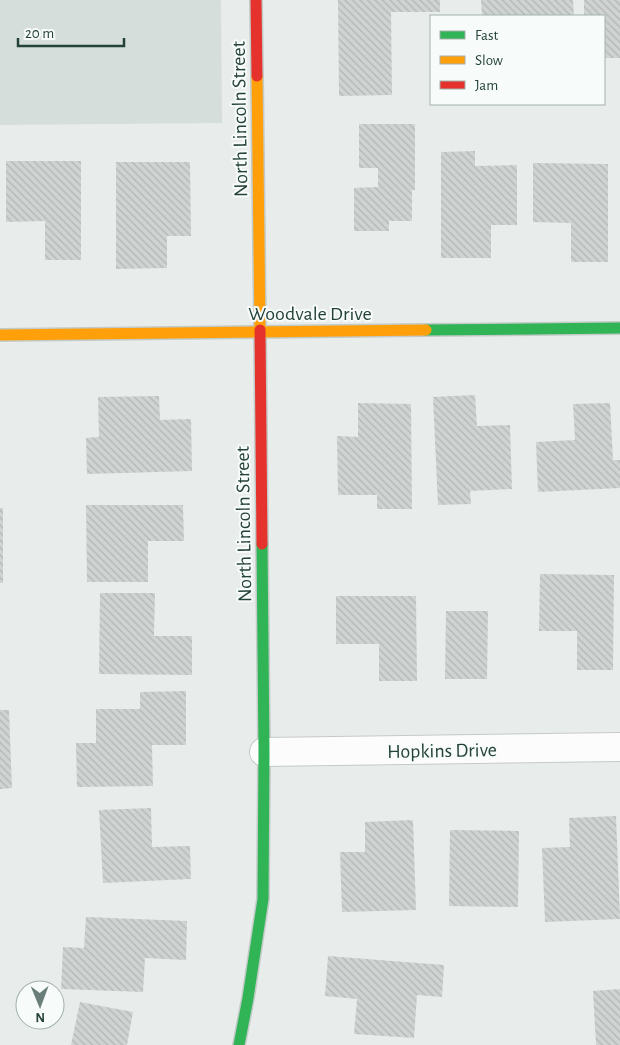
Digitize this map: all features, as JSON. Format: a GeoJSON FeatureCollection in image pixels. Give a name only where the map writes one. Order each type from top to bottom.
{"type":"FeatureCollection","features":[{"type":"Feature","properties":{"kind":"street","name":"North Lincoln Street"},"geometry":{"type":"LineString","coordinates":[[239,1045],[263,899],[264,752],[256,0]]}},
{"type":"Feature","properties":{"kind":"street","name":"Woodvale Drive"},"geometry":{"type":"LineString","coordinates":[[0,335],[620,328]]}},
{"type":"Feature","properties":{"kind":"street","name":"Hopkins Drive"},"geometry":{"type":"LineString","coordinates":[[264,752],[620,747]]}},
{"type":"Feature","properties":{"kind":"shaded area"},"geometry":{"type":"Polygon","coordinates":[[[0,0],[221,0],[222,123],[0,125],[0,0]]]}},
{"type":"Feature","properties":{"kind":"building"},"geometry":{"type":"Polygon","coordinates":[[[338,0],[440,0],[440,12],[391,12],[392,95],[339,96],[338,0]]]}},
{"type":"Feature","properties":{"kind":"building"},"geometry":{"type":"Polygon","coordinates":[[[481,0],[573,0],[574,15],[482,15],[481,0]]]}},
{"type":"Feature","properties":{"kind":"building"},"geometry":{"type":"Polygon","coordinates":[[[584,0],[620,0],[620,58],[605,58],[605,15],[584,15],[584,0]]]}},
{"type":"Feature","properties":{"kind":"building"},"geometry":{"type":"Polygon","coordinates":[[[359,124],[415,124],[415,190],[412,190],[412,221],[389,221],[389,231],[354,231],[354,188],[378,187],[378,168],[359,168],[359,124]]]}},
{"type":"Feature","properties":{"kind":"building"},"geometry":{"type":"Polygon","coordinates":[[[475,151],[475,166],[517,165],[517,225],[491,225],[491,258],[441,258],[441,152],[475,151]]]}},
{"type":"Feature","properties":{"kind":"building"},"geometry":{"type":"Polygon","coordinates":[[[6,161],[81,161],[81,260],[45,260],[45,221],[6,222],[6,161]]]}},
{"type":"Feature","properties":{"kind":"building"},"geometry":{"type":"Polygon","coordinates":[[[116,162],[190,162],[191,236],[167,236],[167,268],[116,269],[116,162]]]}},
{"type":"Feature","properties":{"kind":"building"},"geometry":{"type":"Polygon","coordinates":[[[533,163],[608,164],[608,262],[571,262],[571,223],[533,222],[533,163]]]}},
{"type":"Feature","properties":{"kind":"building"},"geometry":{"type":"Polygon","coordinates":[[[475,395],[477,426],[510,425],[512,489],[470,491],[471,504],[438,505],[433,397],[475,395]]]}},
{"type":"Feature","properties":{"kind":"building"},"geometry":{"type":"Polygon","coordinates":[[[159,396],[160,420],[191,419],[192,471],[87,474],[86,438],[99,437],[98,397],[159,396]]]}},
{"type":"Feature","properties":{"kind":"building"},"geometry":{"type":"Polygon","coordinates":[[[358,403],[411,404],[412,509],[377,509],[377,495],[338,495],[337,436],[358,437],[358,403]]]}},
{"type":"Feature","properties":{"kind":"building"},"geometry":{"type":"Polygon","coordinates":[[[610,403],[613,460],[620,460],[620,488],[538,492],[536,442],[575,440],[573,404],[610,403]]]}},
{"type":"Feature","properties":{"kind":"building"},"geometry":{"type":"Polygon","coordinates":[[[86,505],[183,505],[184,541],[148,541],[148,582],[87,582],[86,505]]]}},
{"type":"Feature","properties":{"kind":"building"},"geometry":{"type":"Polygon","coordinates":[[[0,508],[3,508],[3,583],[0,583],[0,508]]]}},
{"type":"Feature","properties":{"kind":"building"},"geometry":{"type":"Polygon","coordinates":[[[540,574],[614,575],[613,670],[577,670],[577,631],[539,631],[540,574]]]}},
{"type":"Feature","properties":{"kind":"building"},"geometry":{"type":"Polygon","coordinates":[[[100,593],[155,593],[154,636],[192,636],[192,675],[99,674],[100,593]]]}},
{"type":"Feature","properties":{"kind":"building"},"geometry":{"type":"Polygon","coordinates":[[[336,596],[416,596],[417,681],[379,681],[379,644],[336,644],[336,596]]]}},
{"type":"Feature","properties":{"kind":"building"},"geometry":{"type":"Polygon","coordinates":[[[446,611],[488,611],[487,679],[445,679],[446,611]]]}},
{"type":"Feature","properties":{"kind":"building"},"geometry":{"type":"Polygon","coordinates":[[[186,691],[186,745],[152,745],[153,786],[77,787],[76,743],[96,743],[96,709],[140,709],[140,692],[186,691]]]}},
{"type":"Feature","properties":{"kind":"building"},"geometry":{"type":"Polygon","coordinates":[[[0,710],[9,710],[12,788],[0,789],[0,710]]]}},
{"type":"Feature","properties":{"kind":"building"},"geometry":{"type":"Polygon","coordinates":[[[151,808],[152,847],[190,846],[191,879],[103,883],[99,810],[151,808]]]}},
{"type":"Feature","properties":{"kind":"building"},"geometry":{"type":"Polygon","coordinates":[[[616,816],[620,919],[545,922],[542,848],[570,847],[569,818],[616,816]]]}},
{"type":"Feature","properties":{"kind":"building"},"geometry":{"type":"Polygon","coordinates":[[[413,820],[416,910],[342,912],[340,852],[365,852],[365,822],[413,820]]]}},
{"type":"Feature","properties":{"kind":"building"},"geometry":{"type":"Polygon","coordinates":[[[450,830],[519,831],[518,907],[449,906],[450,830]]]}},
{"type":"Feature","properties":{"kind":"building"},"geometry":{"type":"Polygon","coordinates":[[[86,917],[187,921],[186,960],[145,958],[143,992],[65,989],[65,980],[61,980],[63,947],[84,948],[86,917]]]}},
{"type":"Feature","properties":{"kind":"building"},"geometry":{"type":"Polygon","coordinates":[[[328,956],[444,965],[442,997],[417,995],[414,1038],[354,1034],[357,999],[325,996],[328,956]]]}},
{"type":"Feature","properties":{"kind":"building"},"geometry":{"type":"Polygon","coordinates":[[[620,989],[620,1045],[596,1045],[593,991],[620,989]]]}},
{"type":"Feature","properties":{"kind":"building"},"geometry":{"type":"Polygon","coordinates":[[[80,1002],[133,1012],[127,1045],[71,1045],[80,1002]]]}},
{"type":"Feature","properties":{"kind":"traffic: fast"},"geometry":{"type":"LineString","coordinates":[[426,330],[620,328]]}},
{"type":"Feature","properties":{"kind":"traffic: fast"},"geometry":{"type":"LineString","coordinates":[[239,1045],[263,899],[262,544]]}},
{"type":"Feature","properties":{"kind":"traffic: slow"},"geometry":{"type":"LineString","coordinates":[[257,76],[260,330]]}},
{"type":"Feature","properties":{"kind":"traffic: slow"},"geometry":{"type":"LineString","coordinates":[[0,335],[426,330]]}},
{"type":"Feature","properties":{"kind":"traffic: jam"},"geometry":{"type":"LineString","coordinates":[[256,0],[257,76]]}},
{"type":"Feature","properties":{"kind":"traffic: jam"},"geometry":{"type":"LineString","coordinates":[[260,330],[262,544]]}}]}
